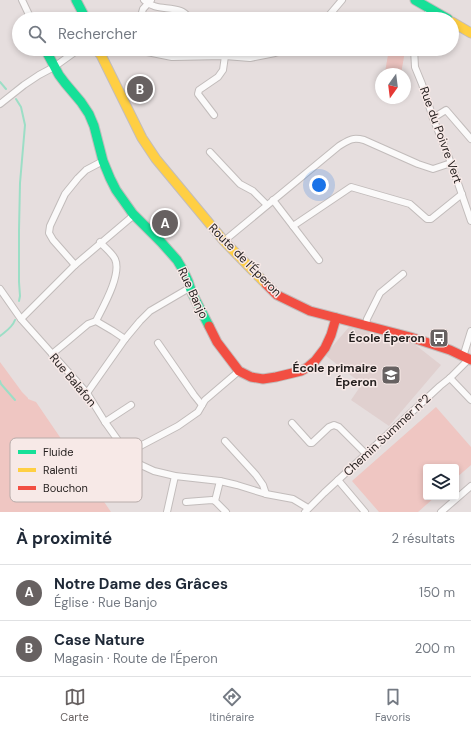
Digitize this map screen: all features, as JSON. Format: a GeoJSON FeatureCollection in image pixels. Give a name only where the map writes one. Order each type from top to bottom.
{"type":"FeatureCollection","features":[{"type":"Feature","properties":{"kind":"street"},"geometry":{"type":"LineString","coordinates":[[22,0],[28,12]]}},
{"type":"Feature","properties":{"kind":"street"},"geometry":{"type":"LineString","coordinates":[[76,0],[82,12]]}},
{"type":"Feature","properties":{"kind":"street"},"geometry":{"type":"LineString","coordinates":[[332,12],[342,0]]}},
{"type":"Feature","properties":{"kind":"street"},"geometry":{"type":"LineString","coordinates":[[415,0],[435,12]]}},
{"type":"Feature","properties":{"kind":"street"},"geometry":{"type":"LineString","coordinates":[[142,12],[148,1],[153,7],[183,12]]}},
{"type":"Feature","properties":{"kind":"street"},"geometry":{"type":"LineString","coordinates":[[459,26],[471,33]]}},
{"type":"Feature","properties":{"kind":"street","name":"Rue Banjo"},"geometry":{"type":"LineString","coordinates":[[48,56],[54,67],[81,101],[89,114],[94,125],[103,161],[113,185],[134,215],[160,241],[185,272],[192,293],[217,342],[239,371]]}},
{"type":"Feature","properties":{"kind":"street"},"geometry":{"type":"LineString","coordinates":[[1,101],[69,56]]}},
{"type":"Feature","properties":{"kind":"street","name":"Route de l'Éperon"},"geometry":{"type":"LineString","coordinates":[[101,56],[142,138],[163,168],[224,241],[278,295],[310,311],[410,337],[450,350],[468,359]]}},
{"type":"Feature","properties":{"kind":"street"},"geometry":{"type":"LineString","coordinates":[[167,56],[225,56],[250,58],[260,56]]}},
{"type":"Feature","properties":{"kind":"street"},"geometry":{"type":"LineString","coordinates":[[214,115],[198,94],[199,90],[218,77],[223,70],[225,56]]}},
{"type":"Feature","properties":{"kind":"street","name":"Rue du Poivre Vert"},"geometry":{"type":"LineString","coordinates":[[414,56],[415,68],[422,84],[432,118],[451,163],[471,221]]}},
{"type":"Feature","properties":{"kind":"street"},"geometry":{"type":"LineString","coordinates":[[432,118],[446,110],[471,139]]}},
{"type":"Feature","properties":{"kind":"street"},"geometry":{"type":"LineString","coordinates":[[224,241],[339,146],[349,140],[356,138],[364,140],[418,164],[433,169],[451,163]]}},
{"type":"Feature","properties":{"kind":"street"},"geometry":{"type":"LineString","coordinates":[[210,152],[240,184],[253,191],[267,205]]}},
{"type":"Feature","properties":{"kind":"street"},"geometry":{"type":"LineString","coordinates":[[75,265],[53,240],[49,233],[50,226],[64,194],[86,170],[103,161]]}},
{"type":"Feature","properties":{"kind":"street"},"geometry":{"type":"LineString","coordinates":[[293,226],[351,186],[410,204],[427,220],[432,219],[462,194]]}},
{"type":"Feature","properties":{"kind":"street"},"geometry":{"type":"LineString","coordinates":[[273,200],[319,260]]}},
{"type":"Feature","properties":{"kind":"street"},"geometry":{"type":"LineString","coordinates":[[20,319],[100,242],[134,215]]}},
{"type":"Feature","properties":{"kind":"street"},"geometry":{"type":"LineString","coordinates":[[96,322],[117,273],[115,260],[100,242]]}},
{"type":"Feature","properties":{"kind":"street"},"geometry":{"type":"LineString","coordinates":[[366,325],[367,319],[380,293],[402,274]]}},
{"type":"Feature","properties":{"kind":"street"},"geometry":{"type":"LineString","coordinates":[[86,393],[140,321],[150,311],[190,287]]}},
{"type":"Feature","properties":{"kind":"street","name":"Rue Balafon"},"geometry":{"type":"LineString","coordinates":[[0,289],[20,319],[86,393],[116,438]]}},
{"type":"Feature","properties":{"kind":"street"},"geometry":{"type":"LineString","coordinates":[[142,445],[198,412],[205,400],[239,371],[251,377],[263,379],[301,371],[307,368],[325,348],[336,318]]}},
{"type":"Feature","properties":{"kind":"street"},"geometry":{"type":"LineString","coordinates":[[52,354],[88,324],[96,322],[113,331],[125,340]]}},
{"type":"Feature","properties":{"kind":"street"},"geometry":{"type":"LineString","coordinates":[[468,359],[471,331]]}},
{"type":"Feature","properties":{"kind":"street"},"geometry":{"type":"LineString","coordinates":[[158,343],[202,405]]}},
{"type":"Feature","properties":{"kind":"street","name":"Chemin Summer n°2"},"geometry":{"type":"LineString","coordinates":[[306,510],[450,378],[468,359]]}},
{"type":"Feature","properties":{"kind":"street"},"geometry":{"type":"LineString","coordinates":[[450,378],[471,400]]}},
{"type":"Feature","properties":{"kind":"street"},"geometry":{"type":"LineString","coordinates":[[105,422],[130,405]]}},
{"type":"Feature","properties":{"kind":"street"},"geometry":{"type":"LineString","coordinates":[[292,424],[310,443],[312,443],[329,427],[334,425],[366,454]]}},
{"type":"Feature","properties":{"kind":"street"},"geometry":{"type":"LineString","coordinates":[[225,441],[256,475],[263,485],[266,494]]}},
{"type":"Feature","properties":{"kind":"street","name":"Rue Balafon"},"geometry":{"type":"LineString","coordinates":[[142,465],[154,471],[175,476],[220,481],[266,494],[293,499],[306,510]]}},
{"type":"Feature","properties":{"kind":"street"},"geometry":{"type":"LineString","coordinates":[[167,512],[175,476]]}},
{"type":"Feature","properties":{"kind":"street"},"geometry":{"type":"LineString","coordinates":[[338,480],[365,512]]}},
{"type":"Feature","properties":{"kind":"street"},"geometry":{"type":"LineString","coordinates":[[216,501],[220,481]]}},
{"type":"Feature","properties":{"kind":"street"},"geometry":{"type":"LineString","coordinates":[[441,512],[471,486]]}},
{"type":"Feature","properties":{"kind":"street"},"geometry":{"type":"LineString","coordinates":[[186,502],[212,500],[216,501],[226,512]]}},
{"type":"Feature","properties":{"kind":"shaded area"},"geometry":{"type":"Polygon","coordinates":[[[388,56],[404,56],[402,68],[386,68],[388,56]]]}},
{"type":"Feature","properties":{"kind":"shaded area","name":"École primaire Éperon"},"geometry":{"type":"Polygon","coordinates":[[[349,327],[413,343],[441,365],[389,426],[351,400],[362,384],[325,355],[349,327]]]}},
{"type":"Feature","properties":{"kind":"shaded area"},"geometry":{"type":"Polygon","coordinates":[[[0,362],[28,399],[36,402],[61,438],[10,438],[10,502],[104,502],[111,512],[0,512],[0,362]]]}},
{"type":"Feature","properties":{"kind":"shaded area"},"geometry":{"type":"Polygon","coordinates":[[[436,407],[471,447],[471,465],[459,475],[459,464],[423,464],[423,500],[432,500],[418,512],[379,512],[352,481],[436,407]]]}},
{"type":"Feature","properties":{"kind":"waterway"},"geometry":{"type":"LineString","coordinates":[[0,82],[6,89]]}},
{"type":"Feature","properties":{"kind":"waterway"},"geometry":{"type":"LineString","coordinates":[[16,99],[21,107],[25,125],[20,183],[19,301]]}},
{"type":"Feature","properties":{"kind":"waterway"},"geometry":{"type":"LineString","coordinates":[[0,336],[11,327],[15,320]]}},
{"type":"Feature","properties":{"kind":"waterway"},"geometry":{"type":"LineString","coordinates":[[0,381],[15,400]]}},
{"type":"Feature","properties":{"kind":"traffic: fast"},"geometry":{"type":"LineString","coordinates":[[76,0],[82,12]]}},
{"type":"Feature","properties":{"kind":"traffic: fast"},"geometry":{"type":"LineString","coordinates":[[415,0],[436,12]]}},
{"type":"Feature","properties":{"kind":"traffic: fast"},"geometry":{"type":"LineString","coordinates":[[49,56],[59,75],[89,114],[94,126],[103,161],[116,190],[133,214],[177,260],[209,326]]}},
{"type":"Feature","properties":{"kind":"traffic: slow"},"geometry":{"type":"LineString","coordinates":[[459,26],[471,33]]}},
{"type":"Feature","properties":{"kind":"traffic: slow"},"geometry":{"type":"LineString","coordinates":[[101,56],[142,138],[156,159],[224,241],[266,284]]}},
{"type":"Feature","properties":{"kind":"traffic: jam"},"geometry":{"type":"LineString","coordinates":[[266,284],[277,295],[310,311],[410,337],[450,350],[471,360]]}},
{"type":"Feature","properties":{"kind":"traffic: jam"},"geometry":{"type":"LineString","coordinates":[[209,326],[217,342],[239,371],[251,377],[263,379],[301,371],[308,367],[315,361],[325,348],[336,318]]}},
{"type":"Feature","properties":{"kind":"place","name":"Case Nature"},"geometry":{"type":"Point","coordinates":[140,89]}},
{"type":"Feature","properties":{"kind":"place","name":"Notre Dame des Grâces"},"geometry":{"type":"Point","coordinates":[165,223]}},
{"type":"Feature","properties":{"kind":"place","name":"École Éperon"},"geometry":{"type":"Point","coordinates":[439,338]}},
{"type":"Feature","properties":{"kind":"place","name":"École primaire Éperon"},"geometry":{"type":"Point","coordinates":[391,375]}}]}
